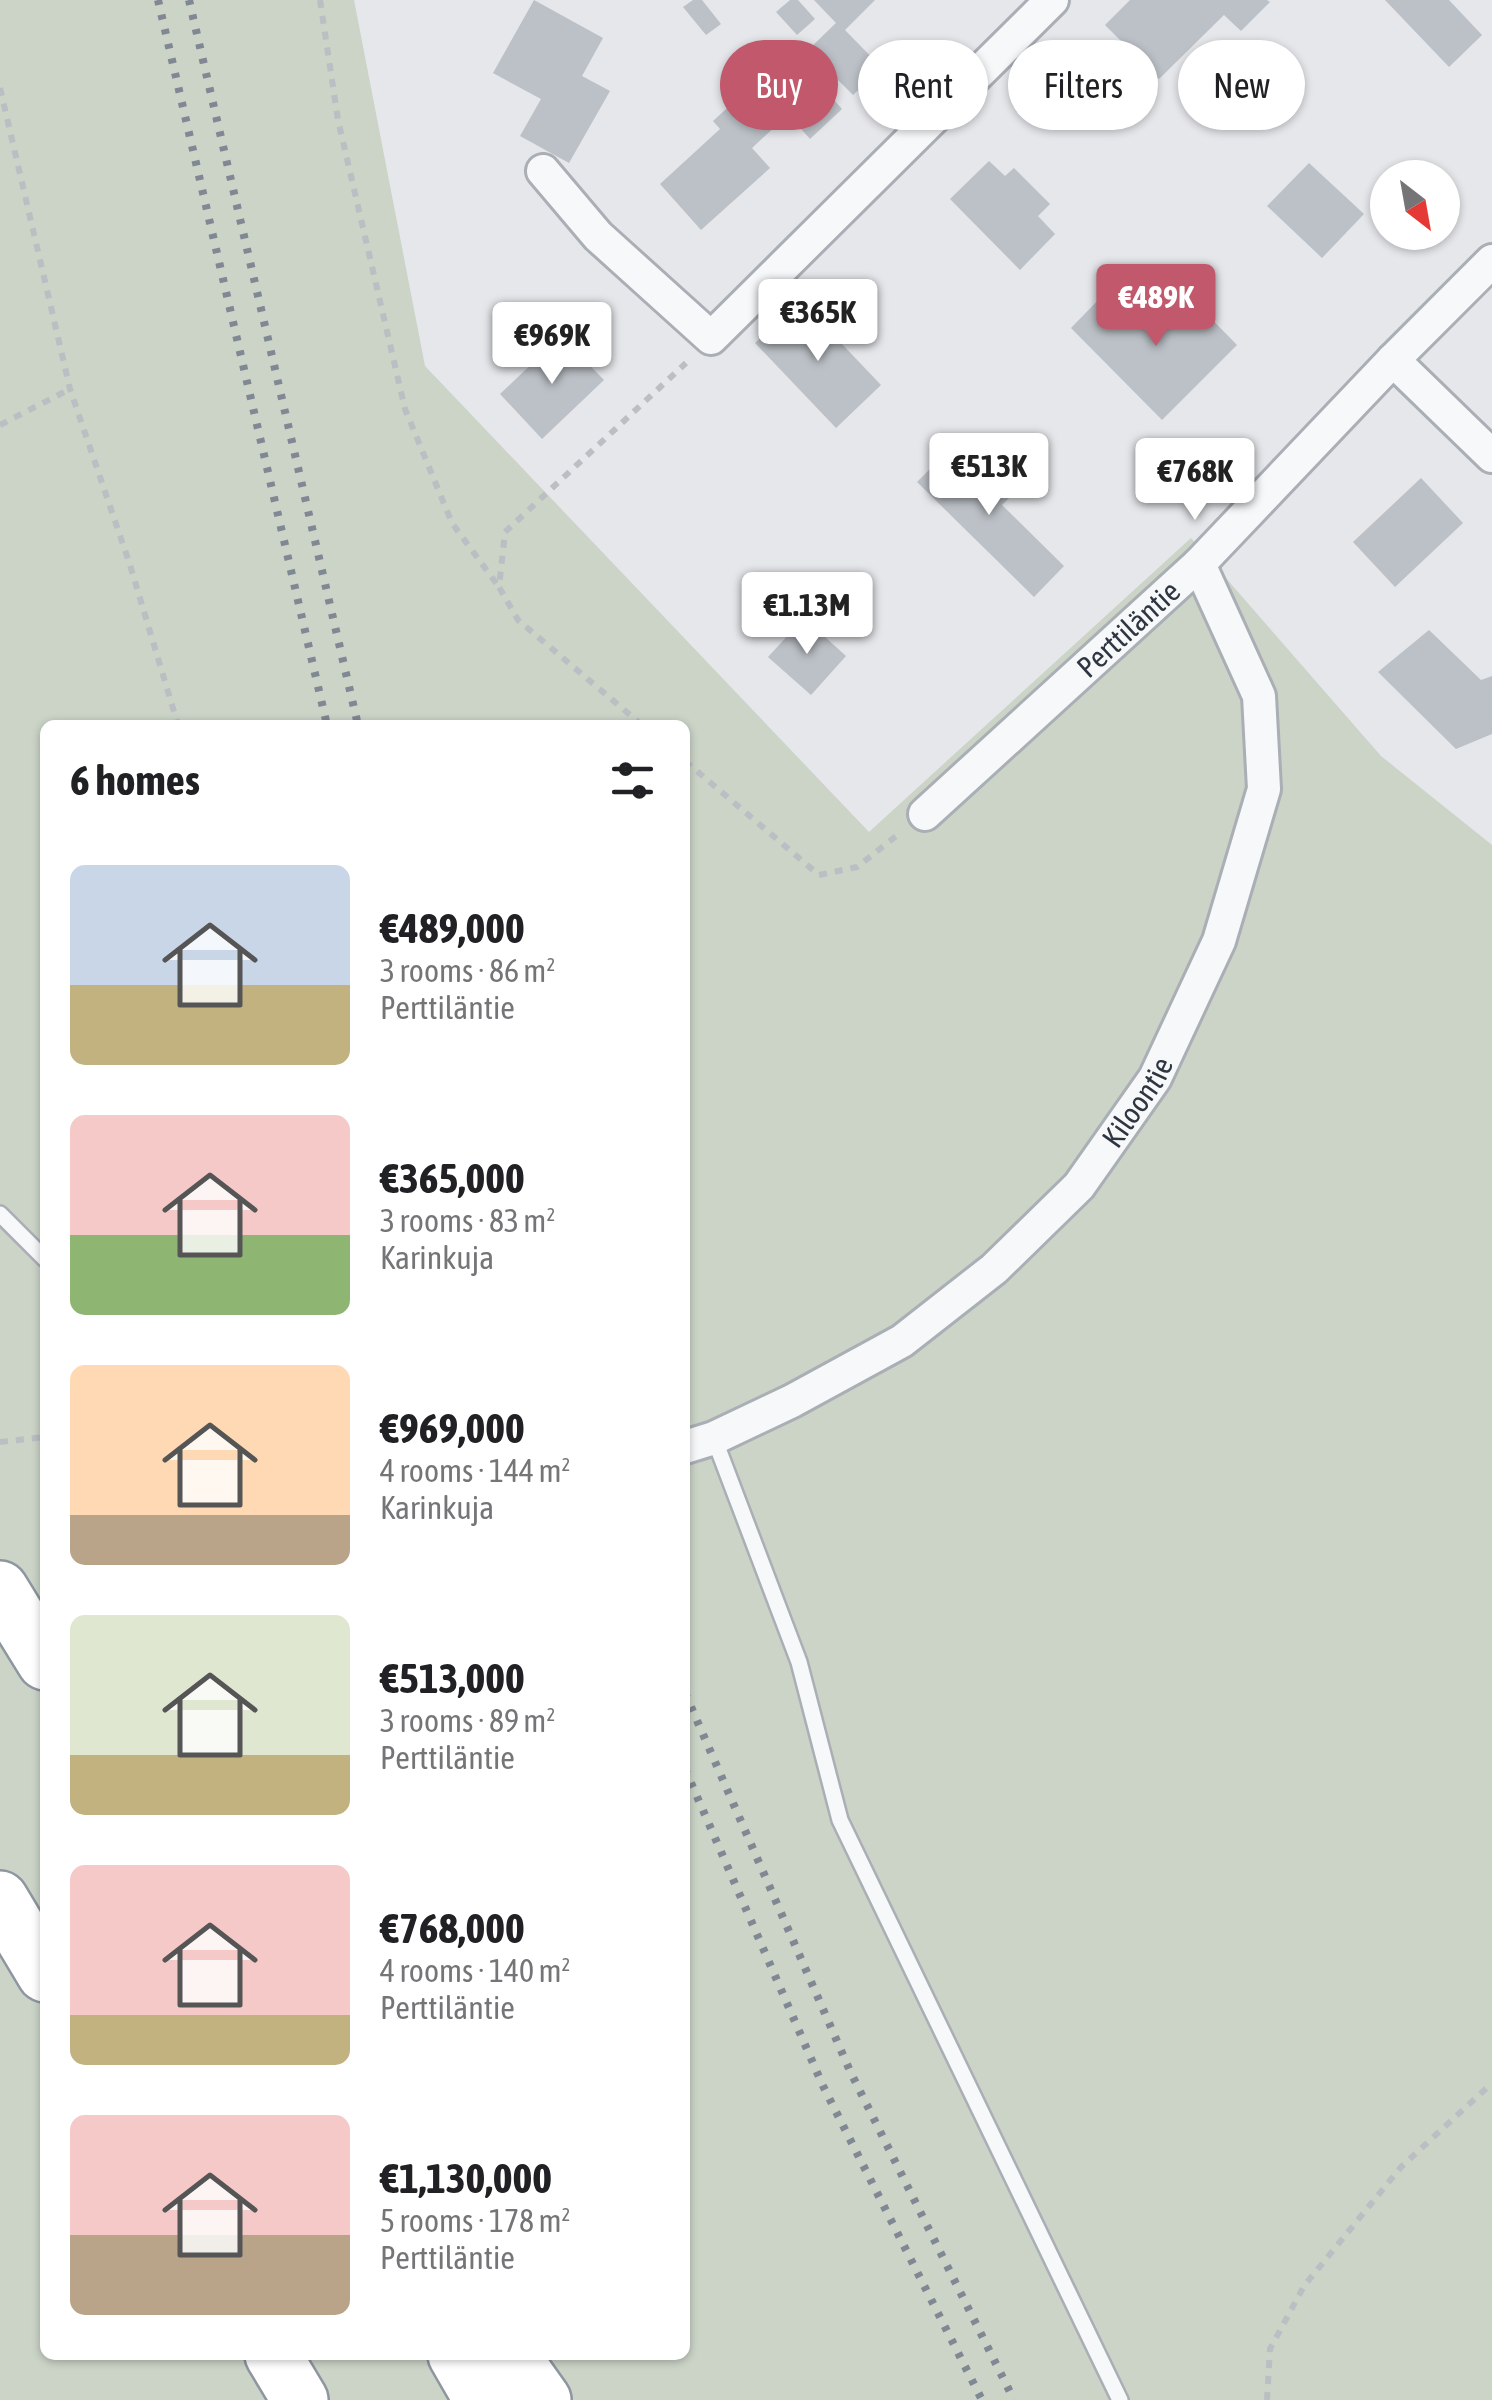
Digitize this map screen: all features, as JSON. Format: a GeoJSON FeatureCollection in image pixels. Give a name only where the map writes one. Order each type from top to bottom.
{"type":"FeatureCollection","features":[{"type":"Feature","properties":{"kind":"highway"},"geometry":{"type":"LineString","coordinates":[[0,1589],[40,1654]]}},
{"type":"Feature","properties":{"kind":"highway"},"geometry":{"type":"LineString","coordinates":[[0,1898],[40,1966]]}},
{"type":"Feature","properties":{"kind":"highway"},"geometry":{"type":"LineString","coordinates":[[276,2360],[300,2400]]}},
{"type":"Feature","properties":{"kind":"highway"},"geometry":{"type":"LineString","coordinates":[[459,2360],[482,2400]]}},
{"type":"Feature","properties":{"kind":"highway"},"geometry":{"type":"LineString","coordinates":[[515,2360],[543,2400]]}},
{"type":"Feature","properties":{"kind":"street"},"geometry":{"type":"LineString","coordinates":[[543,171],[598,236],[711,338],[1052,0]]}},
{"type":"Feature","properties":{"kind":"street","name":"Perttiläntie"},"geometry":{"type":"LineString","coordinates":[[925,814],[1199,564],[1392,360],[1492,261]]}},
{"type":"Feature","properties":{"kind":"street"},"geometry":{"type":"LineString","coordinates":[[1392,360],[1492,456]]}},
{"type":"Feature","properties":{"kind":"street","name":"Kiloontie"},"geometry":{"type":"LineString","coordinates":[[700,1442],[902,1341],[994,1269],[1079,1186],[1155,1078],[1219,941],[1264,789],[1259,696],[1199,564]]}},
{"type":"Feature","properties":{"kind":"lane"},"geometry":{"type":"LineString","coordinates":[[0,1214],[40,1254]]}},
{"type":"Feature","properties":{"kind":"lane"},"geometry":{"type":"LineString","coordinates":[[700,1442],[798,1662],[840,1820],[1120,2400]]}},
{"type":"Feature","properties":{"kind":"path"},"geometry":{"type":"LineString","coordinates":[[320,0],[338,120],[405,409],[452,524],[499,587],[518,620],[636,720]]}},
{"type":"Feature","properties":{"kind":"path"},"geometry":{"type":"LineString","coordinates":[[0,88],[70,389],[130,565],[176,720]]}},
{"type":"Feature","properties":{"kind":"path"},"geometry":{"type":"LineString","coordinates":[[499,587],[506,532],[711,338]]}},
{"type":"Feature","properties":{"kind":"path"},"geometry":{"type":"LineString","coordinates":[[0,426],[70,389]]}},
{"type":"Feature","properties":{"kind":"path"},"geometry":{"type":"LineString","coordinates":[[690,765],[820,875],[858,867],[925,814]]}},
{"type":"Feature","properties":{"kind":"path"},"geometry":{"type":"LineString","coordinates":[[0,1442],[40,1438]]}},
{"type":"Feature","properties":{"kind":"path"},"geometry":{"type":"LineString","coordinates":[[1267,2400],[1270,2349],[1304,2286],[1401,2168],[1492,2084]]}},
{"type":"Feature","properties":{"kind":"shaded area"},"geometry":{"type":"Polygon","coordinates":[[[0,0],[354,0],[425,366],[869,832],[1191,538],[1381,756],[1492,845],[1492,2400],[0,2400],[0,0]]]}},
{"type":"Feature","properties":{"kind":"building"},"geometry":{"type":"Polygon","coordinates":[[[534,0],[603,38],[582,76],[610,91],[569,163],[520,136],[541,99],[493,73],[534,0]]]}},
{"type":"Feature","properties":{"kind":"building"},"geometry":{"type":"Polygon","coordinates":[[[693,0],[702,0],[721,24],[706,35],[683,7],[693,0]]]}},
{"type":"Feature","properties":{"kind":"building"},"geometry":{"type":"Polygon","coordinates":[[[790,0],[798,0],[815,19],[797,35],[776,12],[790,0]]]}},
{"type":"Feature","properties":{"kind":"building"},"geometry":{"type":"Polygon","coordinates":[[[814,0],[875,0],[845,30],[858,43],[858,90],[853,95],[838,80],[838,40],[818,40],[836,23],[814,0]]]}},
{"type":"Feature","properties":{"kind":"building"},"geometry":{"type":"Polygon","coordinates":[[[1130,0],[1270,2],[1241,31],[1224,15],[1199,40],[1178,40],[1178,60],[1159,79],[1158,40],[1120,40],[1105,25],[1130,0]]]}},
{"type":"Feature","properties":{"kind":"building"},"geometry":{"type":"Polygon","coordinates":[[[1385,0],[1449,0],[1482,35],[1449,67],[1385,0]]]}},
{"type":"Feature","properties":{"kind":"building"},"geometry":{"type":"Polygon","coordinates":[[[720,129],[771,130],[752,148],[770,168],[701,230],[660,184],[720,129]]]}},
{"type":"Feature","properties":{"kind":"building"},"geometry":{"type":"Polygon","coordinates":[[[802,130],[820,130],[810,139],[802,130]]]}},
{"type":"Feature","properties":{"kind":"building"},"geometry":{"type":"Polygon","coordinates":[[[989,161],[1005,176],[1014,168],[1050,204],[1038,216],[1055,234],[1020,270],[950,199],[989,161]]]}},
{"type":"Feature","properties":{"kind":"building"},"geometry":{"type":"Polygon","coordinates":[[[1309,163],[1364,214],[1322,258],[1267,206],[1309,163]]]}},
{"type":"Feature","properties":{"kind":"building"},"geometry":{"type":"Polygon","coordinates":[[[1107,291],[1145,330],[1185,292],[1237,345],[1162,420],[1071,328],[1107,291]]]}},
{"type":"Feature","properties":{"kind":"building"},"geometry":{"type":"Polygon","coordinates":[[[800,300],[881,385],[836,428],[755,343],[800,300]]]}},
{"type":"Feature","properties":{"kind":"building"},"geometry":{"type":"Polygon","coordinates":[[[561,336],[604,380],[542,439],[500,394],[561,336]]]}},
{"type":"Feature","properties":{"kind":"building"},"geometry":{"type":"Polygon","coordinates":[[[957,442],[1011,496],[1002,505],[1064,566],[1034,597],[917,482],[957,442]]]}},
{"type":"Feature","properties":{"kind":"building"},"geometry":{"type":"Polygon","coordinates":[[[1421,478],[1463,523],[1395,587],[1353,542],[1421,478]]]}},
{"type":"Feature","properties":{"kind":"building"},"geometry":{"type":"Polygon","coordinates":[[[804,618],[846,656],[811,695],[768,657],[804,618]]]}},
{"type":"Feature","properties":{"kind":"building"},"geometry":{"type":"Polygon","coordinates":[[[1429,630],[1481,680],[1492,676],[1492,734],[1456,749],[1378,672],[1429,630]]]}},
{"type":"Feature","properties":{"kind":"railway"},"geometry":{"type":"LineString","coordinates":[[158,0],[326,720]]}},
{"type":"Feature","properties":{"kind":"railway"},"geometry":{"type":"LineString","coordinates":[[189,0],[357,720]]}},
{"type":"Feature","properties":{"kind":"railway"},"geometry":{"type":"LineString","coordinates":[[690,1704],[850,2071],[1014,2400]]}},
{"type":"Feature","properties":{"kind":"railway"},"geometry":{"type":"LineString","coordinates":[[690,1780],[823,2086],[982,2400]]}}]}
